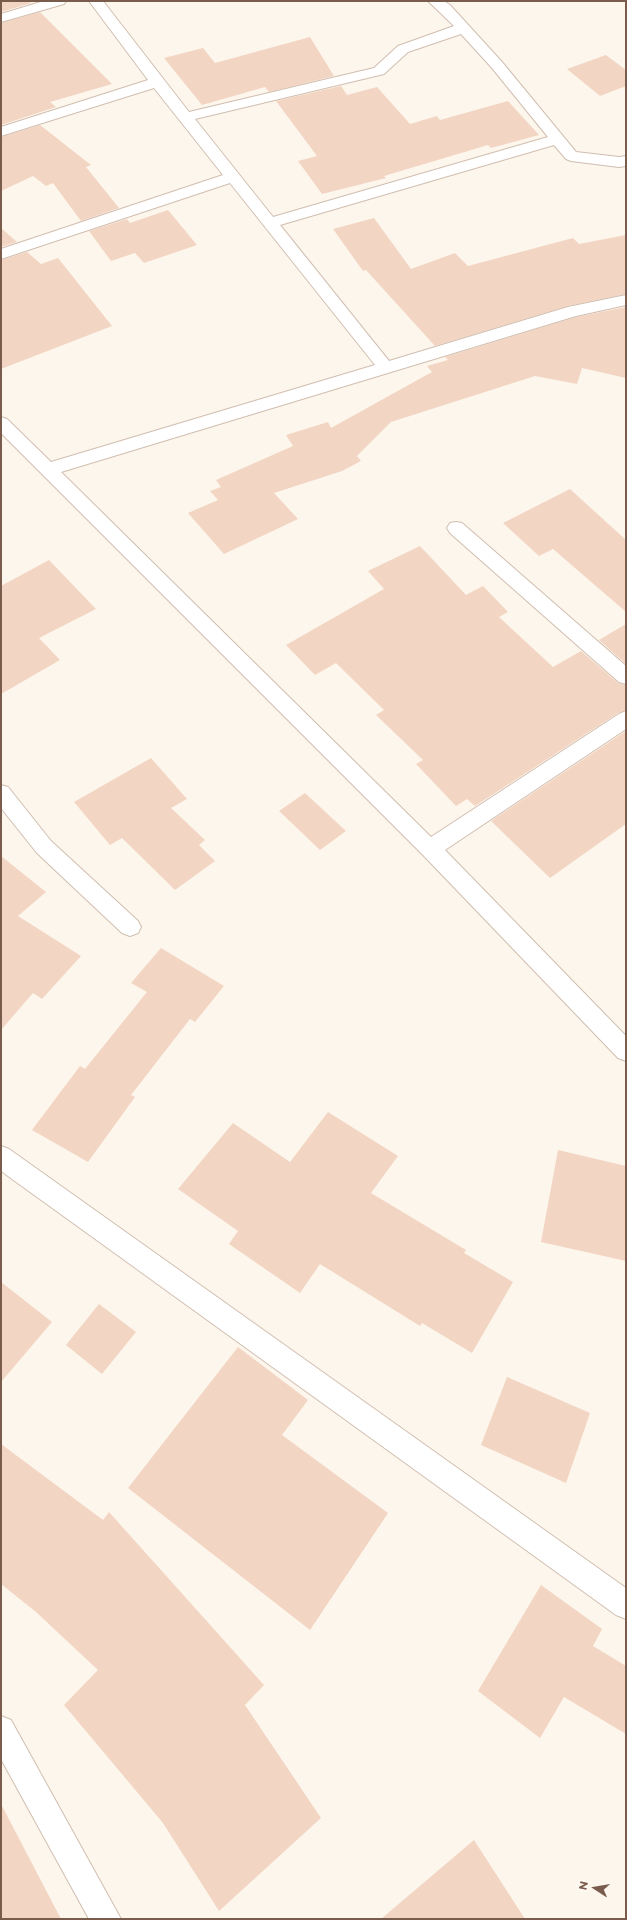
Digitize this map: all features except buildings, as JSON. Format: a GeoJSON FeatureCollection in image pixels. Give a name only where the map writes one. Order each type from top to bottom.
{"type":"FeatureCollection","features":[{"type":"Feature","properties":{"kind":"street"},"geometry":{"type":"LineString","coordinates":[[1,18],[59,1]]}},
{"type":"Feature","properties":{"kind":"street"},"geometry":{"type":"LineString","coordinates":[[96,1],[157,82],[232,177],[386,368]]}},
{"type":"Feature","properties":{"kind":"street"},"geometry":{"type":"LineString","coordinates":[[435,1],[445,8],[497,65],[571,156],[620,162],[626,161]]}},
{"type":"Feature","properties":{"kind":"street"},"geometry":{"type":"LineString","coordinates":[[186,117],[379,71],[404,49],[463,28]]}},
{"type":"Feature","properties":{"kind":"street"},"geometry":{"type":"LineString","coordinates":[[1,132],[157,82]]}},
{"type":"Feature","properties":{"kind":"street"},"geometry":{"type":"LineString","coordinates":[[269,223],[558,139]]}},
{"type":"Feature","properties":{"kind":"street"},"geometry":{"type":"LineString","coordinates":[[1,254],[232,177]]}},
{"type":"Feature","properties":{"kind":"street"},"geometry":{"type":"LineString","coordinates":[[47,470],[574,311],[626,300]]}},
{"type":"Feature","properties":{"kind":"street"},"geometry":{"type":"LineString","coordinates":[[3,429],[47,470],[430,849],[623,1044]]}},
{"type":"Feature","properties":{"kind":"street"},"geometry":{"type":"LineString","coordinates":[[456,528],[626,677]]}},
{"type":"Feature","properties":{"kind":"street"},"geometry":{"type":"LineString","coordinates":[[430,849],[626,719]]}},
{"type":"Feature","properties":{"kind":"street"},"geometry":{"type":"LineString","coordinates":[[1,793],[44,847],[130,927]]}},
{"type":"Feature","properties":{"kind":"street"},"geometry":{"type":"LineString","coordinates":[[1,1157],[626,1605]]}},
{"type":"Feature","properties":{"kind":"street"},"geometry":{"type":"LineString","coordinates":[[1,1730],[106,1919]]}}]}
